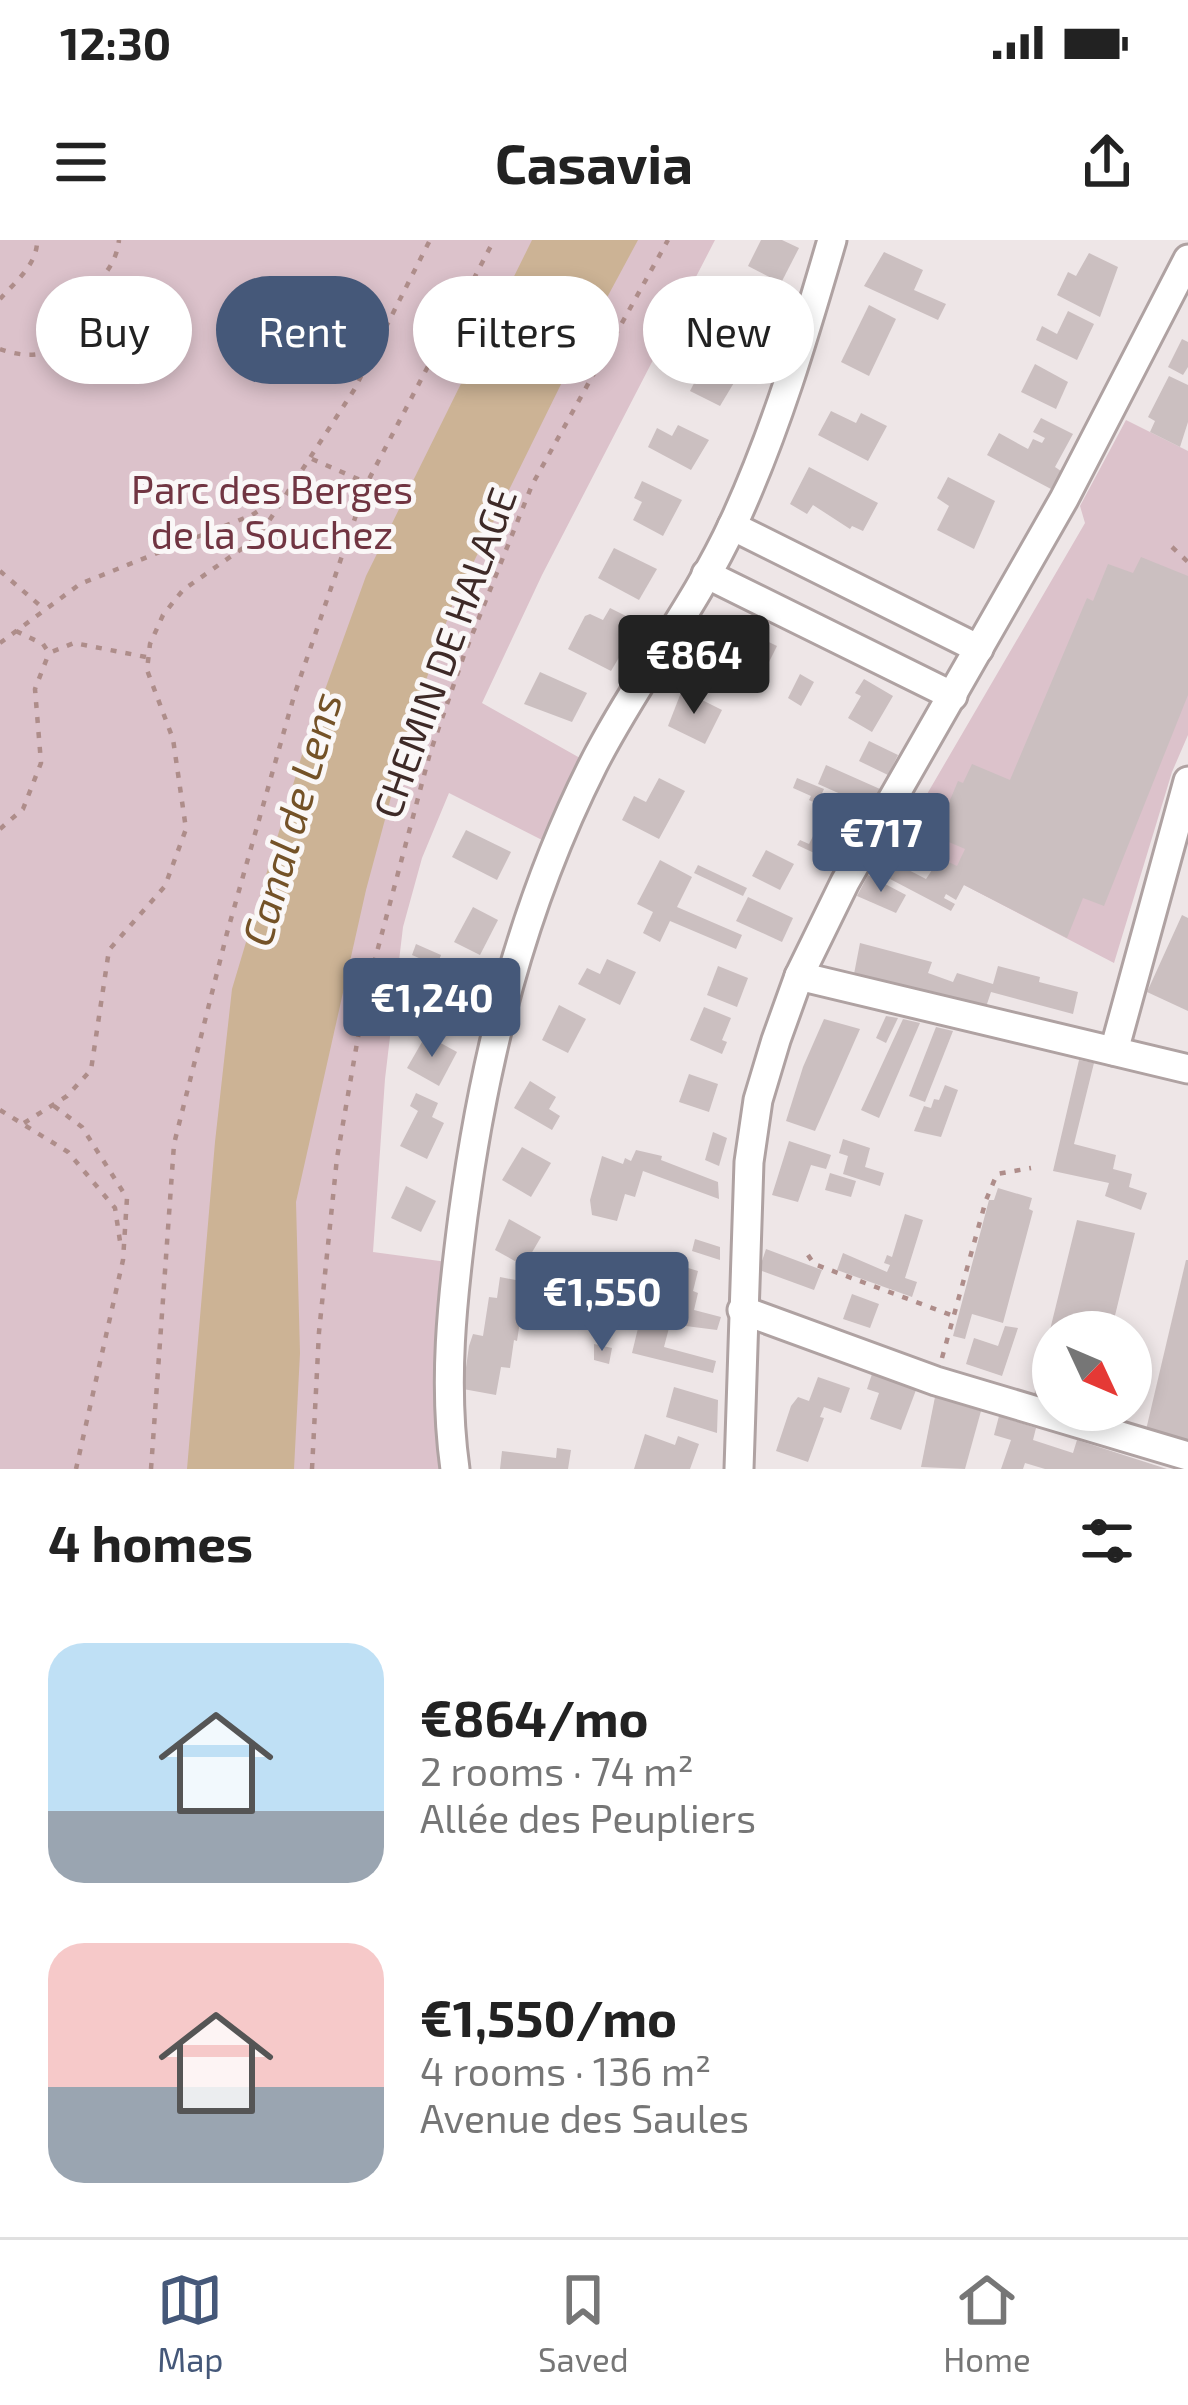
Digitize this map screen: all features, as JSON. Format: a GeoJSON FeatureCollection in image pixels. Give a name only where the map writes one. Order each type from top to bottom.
{"type":"FeatureCollection","features":[{"type":"Feature","properties":{"kind":"street"},"geometry":{"type":"LineString","coordinates":[[455,1469],[448,1399],[457,1264],[475,1130],[511,971],[561,834],[594,762],[732,526],[785,399],[832,240]]}},
{"type":"Feature","properties":{"kind":"street"},"geometry":{"type":"LineString","coordinates":[[739,1469],[748,1162],[758,1100],[799,976],[845,882],[1064,499],[1188,259]]}},
{"type":"Feature","properties":{"kind":"street"},"geometry":{"type":"LineString","coordinates":[[732,526],[979,649]]}},
{"type":"Feature","properties":{"kind":"street"},"geometry":{"type":"LineString","coordinates":[[706,574],[952,696]]}},
{"type":"Feature","properties":{"kind":"street"},"geometry":{"type":"LineString","coordinates":[[1114,1052],[1188,781]]}},
{"type":"Feature","properties":{"kind":"street"},"geometry":{"type":"LineString","coordinates":[[799,976],[1188,1069]]}},
{"type":"Feature","properties":{"kind":"street"},"geometry":{"type":"LineString","coordinates":[[742,1310],[936,1381],[1188,1456]]}},
{"type":"Feature","properties":{"kind":"path"},"geometry":{"type":"LineString","coordinates":[[0,298],[26,271],[38,252],[37,240]]}},
{"type":"Feature","properties":{"kind":"path"},"geometry":{"type":"LineString","coordinates":[[0,349],[15,355],[43,353],[59,341],[72,312],[105,278],[118,240]]}},
{"type":"Feature","properties":{"kind":"path"},"geometry":{"type":"LineString","coordinates":[[24,1124],[54,1106],[91,1070],[109,950],[165,886],[186,829],[173,739],[147,670],[146,657],[163,615],[183,590],[250,543],[267,524],[354,390],[430,240]]}},
{"type":"Feature","properties":{"kind":"path"},"geometry":{"type":"LineString","coordinates":[[151,1469],[174,1144],[227,933],[294,696],[367,483],[494,240]]}},
{"type":"Feature","properties":{"kind":"path","name":"CHEMIN DE HALAGE"},"geometry":{"type":"LineString","coordinates":[[312,1469],[319,1332],[337,1158],[365,997],[430,753],[532,485],[668,240]]}},
{"type":"Feature","properties":{"kind":"path"},"geometry":{"type":"LineString","coordinates":[[312,459],[367,483]]}},
{"type":"Feature","properties":{"kind":"path"},"geometry":{"type":"LineString","coordinates":[[0,643],[80,584],[252,514],[283,495]]}},
{"type":"Feature","properties":{"kind":"path"},"geometry":{"type":"LineString","coordinates":[[1172,548],[1188,562]]}},
{"type":"Feature","properties":{"kind":"path"},"geometry":{"type":"LineString","coordinates":[[0,571],[44,609]]}},
{"type":"Feature","properties":{"kind":"path"},"geometry":{"type":"LineString","coordinates":[[16,631],[44,644],[49,653]]}},
{"type":"Feature","properties":{"kind":"path"},"geometry":{"type":"LineString","coordinates":[[0,829],[23,809],[41,763],[35,689],[49,653],[74,643],[146,657]]}},
{"type":"Feature","properties":{"kind":"path"},"geometry":{"type":"LineString","coordinates":[[54,1106],[82,1127],[127,1198],[123,1260],[76,1469]]}},
{"type":"Feature","properties":{"kind":"path"},"geometry":{"type":"LineString","coordinates":[[0,1110],[68,1152],[115,1208],[123,1260]]}},
{"type":"Feature","properties":{"kind":"path"},"geometry":{"type":"LineString","coordinates":[[936,1381],[986,1200],[998,1174],[1031,1168]]}},
{"type":"Feature","properties":{"kind":"path"},"geometry":{"type":"LineString","coordinates":[[808,1256],[814,1264],[953,1316]]}},
{"type":"Feature","properties":{"kind":"green space","name":"Parc des Berges de la Souchez"},"geometry":{"type":"Polygon","coordinates":[[[0,240],[715,240],[696,276],[643,276],[643,379],[482,703],[580,758],[542,840],[449,793],[422,858],[403,927],[385,1079],[373,1252],[447,1262],[435,1395],[443,1469],[0,1469],[0,240]]]}},
{"type":"Feature","properties":{"kind":"green space"},"geometry":{"type":"Polygon","coordinates":[[[1126,420],[1188,451],[1188,735],[1172,772],[1114,963],[895,849],[1085,523],[1080,506],[1126,420]]]}},
{"type":"Feature","properties":{"kind":"water"},"geometry":{"type":"Polygon","coordinates":[[[532,240],[638,240],[619,276],[514,276],[532,240]]]}},
{"type":"Feature","properties":{"kind":"water","name":"Canal de Lens"},"geometry":{"type":"Polygon","coordinates":[[[461,384],[561,384],[452,606],[411,723],[366,890],[296,1202],[300,1353],[294,1469],[187,1469],[232,989],[304,748],[366,576],[461,384]]]}},
{"type":"Feature","properties":{"kind":"building"},"geometry":{"type":"Polygon","coordinates":[[[761,240],[782,240],[799,248],[785,276],[767,276],[748,266],[761,240]]]}},
{"type":"Feature","properties":{"kind":"building"},"geometry":{"type":"Polygon","coordinates":[[[884,252],[923,270],[914,290],[946,304],[938,320],[864,286],[884,252]]]}},
{"type":"Feature","properties":{"kind":"building"},"geometry":{"type":"Polygon","coordinates":[[[1089,253],[1118,267],[1100,317],[1057,295],[1068,272],[1076,276],[1089,253]]]}},
{"type":"Feature","properties":{"kind":"building"},"geometry":{"type":"Polygon","coordinates":[[[869,305],[896,319],[869,376],[841,362],[869,305]]]}},
{"type":"Feature","properties":{"kind":"building"},"geometry":{"type":"Polygon","coordinates":[[[1068,311],[1094,324],[1077,360],[1036,340],[1042,326],[1057,334],[1068,311]]]}},
{"type":"Feature","properties":{"kind":"building"},"geometry":{"type":"Polygon","coordinates":[[[1182,339],[1188,342],[1188,367],[1183,375],[1168,367],[1182,339]]]}},
{"type":"Feature","properties":{"kind":"building"},"geometry":{"type":"Polygon","coordinates":[[[1035,364],[1068,382],[1056,409],[1021,392],[1035,364]]]}},
{"type":"Feature","properties":{"kind":"building"},"geometry":{"type":"Polygon","coordinates":[[[1169,376],[1188,385],[1188,422],[1180,447],[1150,432],[1155,421],[1148,417],[1169,376]]]}},
{"type":"Feature","properties":{"kind":"building"},"geometry":{"type":"Polygon","coordinates":[[[694,384],[733,384],[720,406],[690,391],[694,384]]]}},
{"type":"Feature","properties":{"kind":"building"},"geometry":{"type":"Polygon","coordinates":[[[831,411],[856,423],[861,413],[887,426],[868,461],[818,435],[831,411]]]}},
{"type":"Feature","properties":{"kind":"building"},"geometry":{"type":"Polygon","coordinates":[[[1041,418],[1073,434],[1055,467],[1061,471],[1051,489],[987,455],[999,433],[1028,449],[1033,439],[1042,443],[1045,438],[1033,432],[1041,418]]]}},
{"type":"Feature","properties":{"kind":"building"},"geometry":{"type":"Polygon","coordinates":[[[678,425],[709,440],[691,470],[648,447],[657,428],[672,436],[678,425]]]}},
{"type":"Feature","properties":{"kind":"building"},"geometry":{"type":"Polygon","coordinates":[[[809,467],[878,503],[863,531],[850,529],[813,505],[807,514],[790,504],[809,467]]]}},
{"type":"Feature","properties":{"kind":"building"},"geometry":{"type":"Polygon","coordinates":[[[948,477],[995,501],[974,549],[937,530],[949,506],[937,498],[948,477]]]}},
{"type":"Feature","properties":{"kind":"building"},"geometry":{"type":"Polygon","coordinates":[[[642,481],[682,500],[663,536],[633,520],[642,502],[634,498],[642,481]]]}},
{"type":"Feature","properties":{"kind":"building"},"geometry":{"type":"Polygon","coordinates":[[[614,548],[657,569],[639,600],[598,578],[614,548]]]}},
{"type":"Feature","properties":{"kind":"building"},"geometry":{"type":"Polygon","coordinates":[[[1141,557],[1188,576],[1188,695],[1104,906],[1083,898],[1067,938],[964,885],[956,900],[946,894],[944,898],[955,904],[951,911],[871,869],[884,844],[902,853],[897,864],[926,879],[940,858],[957,866],[965,849],[935,836],[958,781],[963,783],[972,764],[1010,780],[1087,598],[1093,601],[1108,564],[1133,573],[1141,557]]]}},
{"type":"Feature","properties":{"kind":"building"},"geometry":{"type":"Polygon","coordinates":[[[610,608],[630,618],[622,634],[630,639],[611,671],[568,649],[585,616],[603,620],[610,608]]]}},
{"type":"Feature","properties":{"kind":"building"},"geometry":{"type":"Polygon","coordinates":[[[722,619],[777,646],[764,672],[710,644],[722,619]]]}},
{"type":"Feature","properties":{"kind":"building"},"geometry":{"type":"Polygon","coordinates":[[[540,672],[587,693],[572,722],[524,704],[540,672]]]}},
{"type":"Feature","properties":{"kind":"building"},"geometry":{"type":"Polygon","coordinates":[[[800,674],[814,682],[801,706],[788,698],[800,674]]]}},
{"type":"Feature","properties":{"kind":"building"},"geometry":{"type":"Polygon","coordinates":[[[864,679],[893,696],[872,732],[848,718],[861,696],[855,693],[864,679]]]}},
{"type":"Feature","properties":{"kind":"building"},"geometry":{"type":"Polygon","coordinates":[[[682,690],[722,710],[705,744],[668,726],[682,690]]]}},
{"type":"Feature","properties":{"kind":"building"},"geometry":{"type":"Polygon","coordinates":[[[869,741],[898,755],[888,775],[859,761],[869,741]]]}},
{"type":"Feature","properties":{"kind":"building"},"geometry":{"type":"Polygon","coordinates":[[[826,765],[880,789],[870,807],[818,784],[826,765]]]}},
{"type":"Feature","properties":{"kind":"building"},"geometry":{"type":"Polygon","coordinates":[[[659,778],[685,791],[659,839],[622,820],[634,796],[646,802],[659,778]]]}},
{"type":"Feature","properties":{"kind":"building"},"geometry":{"type":"Polygon","coordinates":[[[797,778],[824,789],[817,804],[793,788],[797,778]]]}},
{"type":"Feature","properties":{"kind":"building"},"geometry":{"type":"Polygon","coordinates":[[[829,805],[860,820],[838,864],[797,845],[800,840],[809,844],[829,805]]]}},
{"type":"Feature","properties":{"kind":"building"},"geometry":{"type":"Polygon","coordinates":[[[466,830],[511,852],[497,880],[452,857],[466,830]]]}},
{"type":"Feature","properties":{"kind":"building"},"geometry":{"type":"Polygon","coordinates":[[[766,850],[794,864],[780,890],[752,876],[766,850]]]}},
{"type":"Feature","properties":{"kind":"building"},"geometry":{"type":"Polygon","coordinates":[[[660,860],[692,877],[677,907],[742,935],[736,949],[670,921],[660,942],[643,933],[653,912],[637,904],[660,860]]]}},
{"type":"Feature","properties":{"kind":"building"},"geometry":{"type":"Polygon","coordinates":[[[698,865],[747,888],[743,896],[694,873],[698,865]]]}},
{"type":"Feature","properties":{"kind":"building"},"geometry":{"type":"Polygon","coordinates":[[[868,875],[906,895],[896,913],[857,896],[868,875]]]}},
{"type":"Feature","properties":{"kind":"building"},"geometry":{"type":"Polygon","coordinates":[[[748,897],[793,918],[782,942],[736,921],[748,897]]]}},
{"type":"Feature","properties":{"kind":"building"},"geometry":{"type":"Polygon","coordinates":[[[473,907],[498,920],[480,955],[454,942],[473,907]]]}},
{"type":"Feature","properties":{"kind":"building"},"geometry":{"type":"Polygon","coordinates":[[[1182,915],[1188,918],[1188,1011],[1147,992],[1182,915]]]}},
{"type":"Feature","properties":{"kind":"building"},"geometry":{"type":"Polygon","coordinates":[[[860,943],[932,962],[928,973],[953,982],[957,973],[993,984],[998,966],[1040,977],[1039,982],[1078,992],[1073,1014],[991,992],[986,1007],[854,974],[860,943]]]}},
{"type":"Feature","properties":{"kind":"building"},"geometry":{"type":"Polygon","coordinates":[[[416,944],[441,955],[437,966],[412,955],[416,944]]]}},
{"type":"Feature","properties":{"kind":"building"},"geometry":{"type":"Polygon","coordinates":[[[607,959],[636,972],[620,1005],[578,984],[587,968],[600,974],[607,959]]]}},
{"type":"Feature","properties":{"kind":"building"},"geometry":{"type":"Polygon","coordinates":[[[718,966],[748,978],[737,1007],[707,995],[718,966]]]}},
{"type":"Feature","properties":{"kind":"building"},"geometry":{"type":"Polygon","coordinates":[[[454,971],[478,985],[460,1021],[426,1003],[438,979],[447,984],[454,971]]]}},
{"type":"Feature","properties":{"kind":"building"},"geometry":{"type":"Polygon","coordinates":[[[559,1005],[586,1019],[568,1053],[542,1040],[559,1005]]]}},
{"type":"Feature","properties":{"kind":"building"},"geometry":{"type":"Polygon","coordinates":[[[704,1007],[731,1018],[722,1054],[690,1040],[704,1007]]]}},
{"type":"Feature","properties":{"kind":"building"},"geometry":{"type":"Polygon","coordinates":[[[886,1016],[898,1018],[886,1043],[876,1038],[886,1016]]]}},
{"type":"Feature","properties":{"kind":"building"},"geometry":{"type":"Polygon","coordinates":[[[824,1019],[860,1029],[815,1131],[786,1121],[824,1019]]]}},
{"type":"Feature","properties":{"kind":"building"},"geometry":{"type":"Polygon","coordinates":[[[903,1019],[920,1023],[879,1118],[861,1110],[903,1019]]]}},
{"type":"Feature","properties":{"kind":"building"},"geometry":{"type":"Polygon","coordinates":[[[936,1027],[953,1031],[925,1102],[909,1096],[936,1027]]]}},
{"type":"Feature","properties":{"kind":"building"},"geometry":{"type":"Polygon","coordinates":[[[426,1035],[457,1052],[439,1086],[407,1068],[426,1035]]]}},
{"type":"Feature","properties":{"kind":"building"},"geometry":{"type":"Polygon","coordinates":[[[1079,1060],[1094,1063],[1074,1144],[1116,1155],[1113,1169],[1132,1174],[1129,1187],[1147,1193],[1141,1210],[1105,1196],[1109,1183],[1053,1171],[1079,1060]]]}},
{"type":"Feature","properties":{"kind":"building"},"geometry":{"type":"Polygon","coordinates":[[[689,1074],[718,1084],[709,1112],[679,1102],[689,1074]]]}},
{"type":"Feature","properties":{"kind":"building"},"geometry":{"type":"Polygon","coordinates":[[[530,1081],[556,1097],[549,1109],[560,1116],[552,1130],[514,1108],[530,1081]]]}},
{"type":"Feature","properties":{"kind":"building"},"geometry":{"type":"Polygon","coordinates":[[[945,1085],[958,1090],[941,1137],[914,1131],[924,1106],[931,1108],[934,1099],[939,1100],[945,1085]]]}},
{"type":"Feature","properties":{"kind":"building"},"geometry":{"type":"Polygon","coordinates":[[[416,1093],[438,1103],[432,1117],[444,1123],[427,1159],[400,1146],[418,1111],[410,1106],[416,1093]]]}},
{"type":"Feature","properties":{"kind":"building"},"geometry":{"type":"Polygon","coordinates":[[[713,1132],[727,1138],[719,1166],[705,1160],[713,1132]]]}},
{"type":"Feature","properties":{"kind":"building"},"geometry":{"type":"Polygon","coordinates":[[[843,1139],[870,1148],[865,1167],[884,1173],[880,1186],[843,1174],[848,1156],[839,1153],[843,1139]]]}},
{"type":"Feature","properties":{"kind":"building"},"geometry":{"type":"Polygon","coordinates":[[[789,1141],[831,1155],[826,1169],[811,1165],[798,1202],[772,1195],[789,1141]]]}},
{"type":"Feature","properties":{"kind":"building"},"geometry":{"type":"Polygon","coordinates":[[[522,1147],[551,1163],[531,1197],[502,1180],[522,1147]]]}},
{"type":"Feature","properties":{"kind":"building"},"geometry":{"type":"Polygon","coordinates":[[[636,1150],[662,1156],[661,1160],[718,1182],[719,1199],[643,1171],[635,1197],[625,1194],[617,1221],[592,1215],[590,1200],[602,1156],[623,1164],[625,1158],[631,1161],[636,1150]]]}},
{"type":"Feature","properties":{"kind":"building"},"geometry":{"type":"Polygon","coordinates":[[[830,1173],[856,1181],[851,1197],[825,1190],[830,1173]]]}},
{"type":"Feature","properties":{"kind":"building"},"geometry":{"type":"Polygon","coordinates":[[[406,1186],[436,1201],[421,1232],[391,1218],[406,1186]]]}},
{"type":"Feature","properties":{"kind":"building"},"geometry":{"type":"Polygon","coordinates":[[[998,1188],[1032,1198],[1029,1209],[1033,1211],[1003,1323],[972,1314],[965,1339],[953,1336],[989,1200],[994,1200],[998,1188]]]}},
{"type":"Feature","properties":{"kind":"building"},"geometry":{"type":"Polygon","coordinates":[[[905,1214],[923,1220],[905,1278],[917,1282],[912,1297],[837,1270],[843,1253],[887,1272],[890,1265],[884,1263],[887,1255],[892,1257],[905,1214]]]}},
{"type":"Feature","properties":{"kind":"building"},"geometry":{"type":"Polygon","coordinates":[[[509,1219],[541,1237],[524,1266],[495,1250],[509,1219]]]}},
{"type":"Feature","properties":{"kind":"building"},"geometry":{"type":"Polygon","coordinates":[[[1077,1220],[1135,1233],[1116,1311],[1055,1311],[1077,1220]]]}},
{"type":"Feature","properties":{"kind":"building"},"geometry":{"type":"Polygon","coordinates":[[[695,1239],[720,1247],[720,1260],[692,1251],[695,1239]]]}},
{"type":"Feature","properties":{"kind":"building"},"geometry":{"type":"Polygon","coordinates":[[[766,1249],[822,1270],[814,1290],[759,1270],[766,1249]]]}},
{"type":"Feature","properties":{"kind":"building"},"geometry":{"type":"Polygon","coordinates":[[[1188,1260],[1188,1443],[1149,1431],[1188,1260]]]}},
{"type":"Feature","properties":{"kind":"building"},"geometry":{"type":"Polygon","coordinates":[[[665,1261],[698,1271],[694,1310],[721,1317],[717,1330],[670,1324],[664,1347],[716,1361],[713,1373],[632,1353],[646,1295],[656,1298],[665,1261]]]}},
{"type":"Feature","properties":{"kind":"building"},"geometry":{"type":"Polygon","coordinates":[[[500,1277],[526,1282],[510,1368],[501,1367],[496,1395],[463,1389],[469,1346],[473,1334],[483,1336],[489,1297],[497,1298],[500,1277]]]}},
{"type":"Feature","properties":{"kind":"building"},"geometry":{"type":"Polygon","coordinates":[[[852,1294],[879,1304],[870,1328],[843,1319],[852,1294]]]}},
{"type":"Feature","properties":{"kind":"building"},"geometry":{"type":"Polygon","coordinates":[[[1005,1326],[1018,1328],[1002,1376],[966,1364],[974,1338],[998,1346],[1005,1326]]]}},
{"type":"Feature","properties":{"kind":"building"},"geometry":{"type":"Polygon","coordinates":[[[594,1344],[612,1348],[609,1364],[594,1360],[594,1344]]]}},
{"type":"Feature","properties":{"kind":"building"},"geometry":{"type":"Polygon","coordinates":[[[872,1374],[916,1390],[901,1430],[870,1419],[879,1393],[867,1389],[872,1374]]]}},
{"type":"Feature","properties":{"kind":"building"},"geometry":{"type":"Polygon","coordinates":[[[818,1377],[850,1388],[841,1413],[824,1407],[808,1462],[776,1451],[791,1406],[798,1397],[809,1401],[818,1377]]]}},
{"type":"Feature","properties":{"kind":"building"},"geometry":{"type":"Polygon","coordinates":[[[674,1387],[718,1400],[717,1433],[666,1417],[674,1387]]]}},
{"type":"Feature","properties":{"kind":"building"},"geometry":{"type":"Polygon","coordinates":[[[935,1397],[981,1411],[965,1469],[921,1467],[935,1397]]]}},
{"type":"Feature","properties":{"kind":"building"},"geometry":{"type":"Polygon","coordinates":[[[999,1416],[1032,1427],[1033,1440],[1073,1453],[1077,1440],[1167,1469],[1045,1469],[1025,1463],[1023,1469],[1001,1469],[1011,1440],[994,1435],[999,1416]]]}},
{"type":"Feature","properties":{"kind":"building"},"geometry":{"type":"Polygon","coordinates":[[[645,1434],[675,1445],[678,1436],[699,1444],[690,1469],[634,1469],[645,1434]]]}},
{"type":"Feature","properties":{"kind":"building"},"geometry":{"type":"Polygon","coordinates":[[[557,1448],[571,1450],[568,1469],[500,1469],[502,1451],[556,1458],[557,1448]]]}}]}
